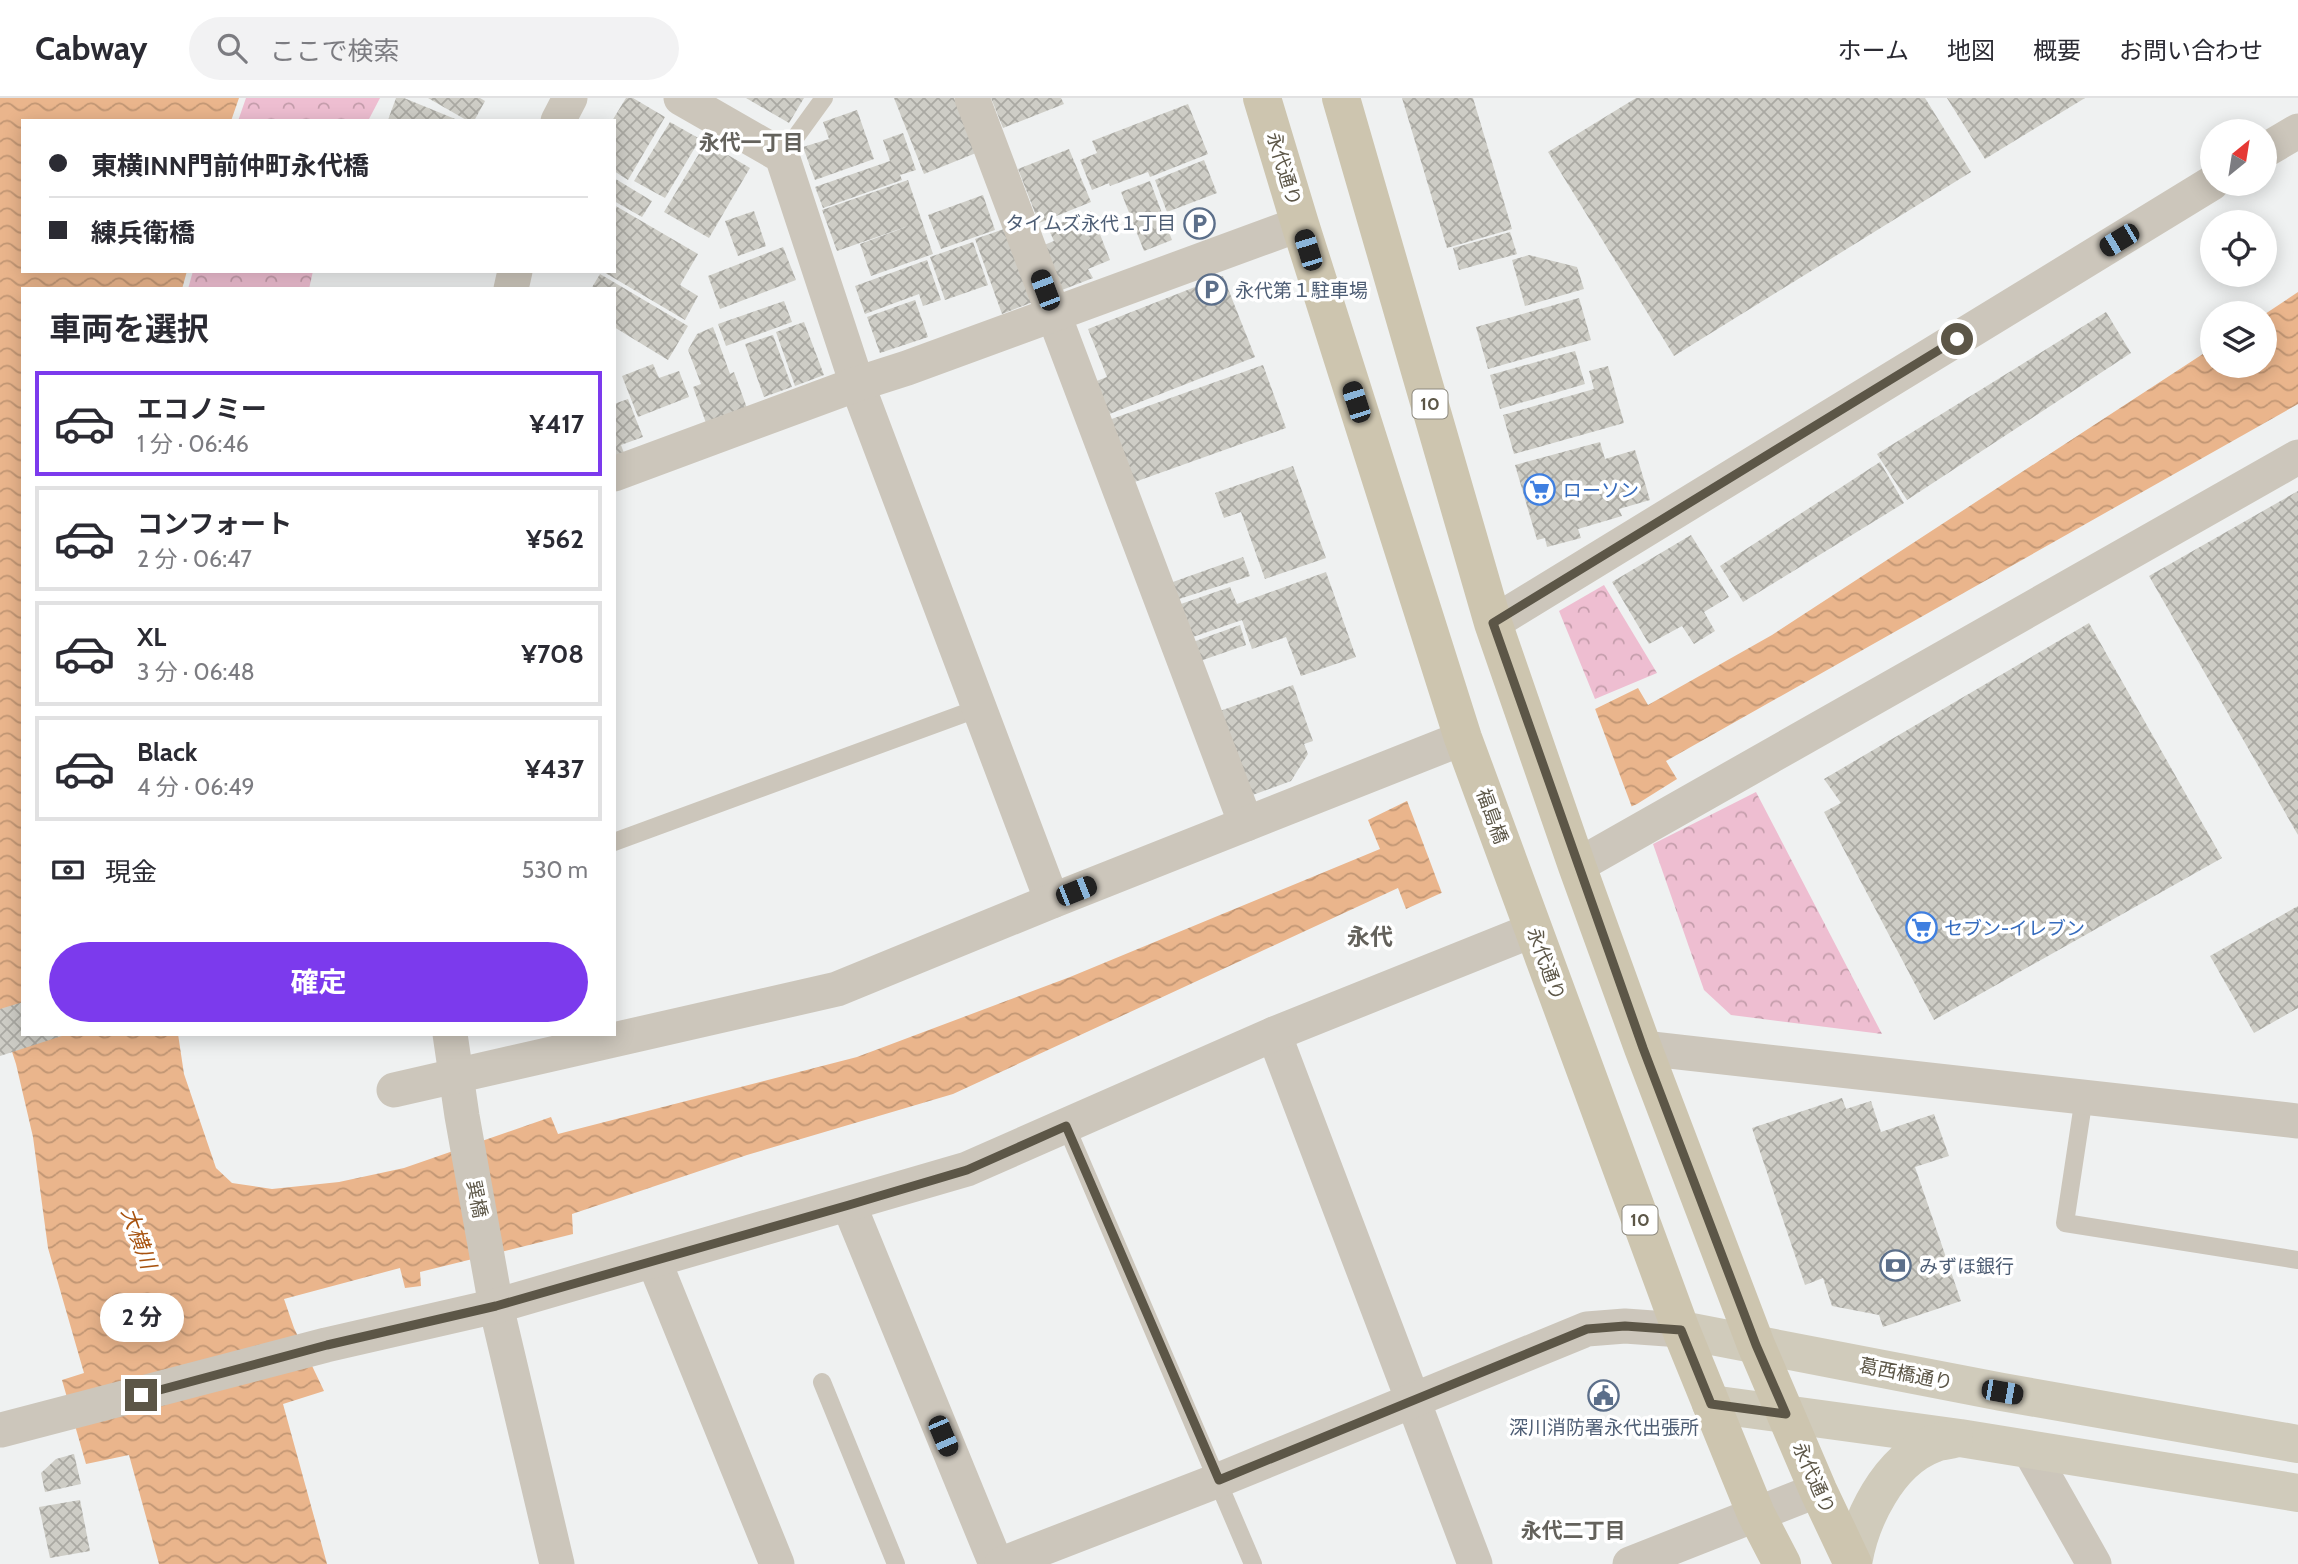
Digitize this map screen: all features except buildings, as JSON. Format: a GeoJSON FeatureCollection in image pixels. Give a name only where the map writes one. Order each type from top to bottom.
{"type":"FeatureCollection","features":[{"type":"Feature","properties":{"kind":"main road","name":"永代通り"},"geometry":{"type":"LineString","coordinates":[[1262,98],[1468,749]]}},
{"type":"Feature","properties":{"kind":"main road","name":"10"},"geometry":{"type":"LineString","coordinates":[[1341,98],[1493,623],[1573,853]]}},
{"type":"Feature","properties":{"kind":"main road","name":"福島橋"},"geometry":{"type":"LineString","coordinates":[[1468,749],[1512,871]]}},
{"type":"Feature","properties":{"kind":"main road","name":"永代通り"},"geometry":{"type":"LineString","coordinates":[[1573,853],[1643,1048],[1756,1345],[1853,1564]]}},
{"type":"Feature","properties":{"kind":"main road","name":"永代通り"},"geometry":{"type":"LineString","coordinates":[[1512,871],[1681,1330],[1756,1514],[1782,1564]]}},
{"type":"Feature","properties":{"kind":"main road","name":"葛西橋通り"},"geometry":{"type":"LineString","coordinates":[[1681,1330],[1989,1390],[2298,1444]]}},
{"type":"Feature","properties":{"kind":"main road"},"geometry":{"type":"LineString","coordinates":[[1711,1404],[1960,1438],[2298,1493]]}},
{"type":"Feature","properties":{"kind":"main road"},"geometry":{"type":"LineString","coordinates":[[1853,1564],[1856,1543],[1886,1484],[1908,1460],[1932,1444],[1960,1438]]}},
{"type":"Feature","properties":{"kind":"street"},"geometry":{"type":"LineString","coordinates":[[559,119],[570,98]]}},
{"type":"Feature","properties":{"kind":"street"},"geometry":{"type":"LineString","coordinates":[[681,98],[782,156],[857,384],[1052,901]]}},
{"type":"Feature","properties":{"kind":"street"},"geometry":{"type":"LineString","coordinates":[[972,98],[1246,824]]}},
{"type":"Feature","properties":{"kind":"street"},"geometry":{"type":"LineString","coordinates":[[2277,143],[2298,131]]}},
{"type":"Feature","properties":{"kind":"street"},"geometry":{"type":"LineString","coordinates":[[1493,623],[2200,190]]}},
{"type":"Feature","properties":{"kind":"street"},"geometry":{"type":"LineString","coordinates":[[616,473],[1300,224]]}},
{"type":"Feature","properties":{"kind":"street"},"geometry":{"type":"LineString","coordinates":[[1573,853],[2298,457]]}},
{"type":"Feature","properties":{"kind":"street"},"geometry":{"type":"LineString","coordinates":[[394,1090],[837,989],[1246,824],[1468,749]]}},
{"type":"Feature","properties":{"kind":"street"},"geometry":{"type":"LineString","coordinates":[[1,1430],[327,1345],[494,1294],[654,1261],[967,1170],[1274,1034],[1533,930]]}},
{"type":"Feature","properties":{"kind":"street"},"geometry":{"type":"LineString","coordinates":[[1274,1034],[1475,1564]]}},
{"type":"Feature","properties":{"kind":"street","name":"巽橋"},"geometry":{"type":"LineString","coordinates":[[450,1036],[494,1294],[557,1564]]}},
{"type":"Feature","properties":{"kind":"street"},"geometry":{"type":"LineString","coordinates":[[1643,1048],[2298,1121]]}},
{"type":"Feature","properties":{"kind":"street"},"geometry":{"type":"LineString","coordinates":[[849,1205],[996,1564]]}},
{"type":"Feature","properties":{"kind":"street"},"geometry":{"type":"LineString","coordinates":[[654,1261],[777,1564]]}},
{"type":"Feature","properties":{"kind":"street"},"geometry":{"type":"LineString","coordinates":[[1002,1564],[1219,1480],[1587,1329],[1625,1326],[1681,1330]]}},
{"type":"Feature","properties":{"kind":"street"},"geometry":{"type":"LineString","coordinates":[[2030,1451],[2094,1564]]}},
{"type":"Feature","properties":{"kind":"street"},"geometry":{"type":"LineString","coordinates":[[1630,1564],[1818,1490]]}},
{"type":"Feature","properties":{"kind":"lane"},"geometry":{"type":"LineString","coordinates":[[782,156],[824,98]]}},
{"type":"Feature","properties":{"kind":"lane"},"geometry":{"type":"LineString","coordinates":[[616,841],[979,708]]}},
{"type":"Feature","properties":{"kind":"lane"},"geometry":{"type":"LineString","coordinates":[[2084,1097],[2065,1223],[2298,1260]]}},
{"type":"Feature","properties":{"kind":"lane"},"geometry":{"type":"LineString","coordinates":[[1066,1126],[1253,1564]]}},
{"type":"Feature","properties":{"kind":"lane"},"geometry":{"type":"LineString","coordinates":[[822,1382],[896,1564]]}},
{"type":"Feature","properties":{"kind":"green space"},"geometry":{"type":"Polygon","coordinates":[[[246,98],[380,98],[369,119],[239,119],[246,98]]]}},
{"type":"Feature","properties":{"kind":"green space"},"geometry":{"type":"Polygon","coordinates":[[[192,273],[313,273],[309,287],[189,287],[192,273]]]}},
{"type":"Feature","properties":{"kind":"green space"},"geometry":{"type":"Polygon","coordinates":[[[1604,585],[1657,673],[1595,699],[1559,611],[1604,585]]]}},
{"type":"Feature","properties":{"kind":"green space"},"geometry":{"type":"Polygon","coordinates":[[[1756,792],[1882,1034],[1731,1015],[1704,990],[1653,844],[1756,792]]]}},
{"type":"Feature","properties":{"kind":"water","name":"大横川"},"geometry":{"type":"Polygon","coordinates":[[[0,98],[239,98],[232,119],[21,119],[21,273],[186,273],[183,287],[21,287],[21,1036],[178,1036],[184,1074],[216,1168],[232,1183],[272,1189],[339,1182],[404,1168],[551,1117],[558,1134],[857,1057],[1070,977],[1380,849],[1368,820],[1638,688],[1648,705],[1772,635],[2200,356],[2200,378],[2277,378],[2277,306],[2298,292],[2298,404],[1666,761],[1677,779],[1637,804],[1406,909],[1398,888],[953,1094],[747,1155],[572,1214],[573,1234],[420,1272],[421,1286],[405,1288],[400,1268],[284,1299],[294,1328],[324,1391],[283,1404],[327,1564],[159,1564],[129,1455],[86,1464],[62,1380],[84,1373],[48,1248],[33,1137],[16,1064],[0,1015],[0,98]]]}},
{"type":"Feature","properties":{"kind":"pier"},"geometry":{"type":"Polygon","coordinates":[[[1594,706],[1633,810],[1443,896],[1406,798],[1594,706]]]}},
{"type":"Feature","properties":{"kind":"place","name":"タイムズ永代１丁目"},"geometry":{"type":"Point","coordinates":[1199,223]}},
{"type":"Feature","properties":{"kind":"place","name":"永代第１駐車場"},"geometry":{"type":"Point","coordinates":[1212,290]}},
{"type":"Feature","properties":{"kind":"place","name":"ローソン"},"geometry":{"type":"Point","coordinates":[1540,490]}},
{"type":"Feature","properties":{"kind":"place","name":"セブン-イレブン"},"geometry":{"type":"Point","coordinates":[1921,928]}},
{"type":"Feature","properties":{"kind":"place","name":"みずほ銀行"},"geometry":{"type":"Point","coordinates":[1896,1266]}},
{"type":"Feature","properties":{"kind":"place","name":"深川消防署永代出張所"},"geometry":{"type":"Point","coordinates":[1604,1396]}},
{"type":"Feature","properties":{"kind":"district","name":"永代一丁目"},"geometry":{"type":"Point","coordinates":[751,142]}},
{"type":"Feature","properties":{"kind":"district","name":"永代"},"geometry":{"type":"Point","coordinates":[1370,937]}},
{"type":"Feature","properties":{"kind":"district","name":"永代二丁目"},"geometry":{"type":"Point","coordinates":[1573,1530]}},
{"type":"Feature","properties":{"kind":"route"},"geometry":{"type":"LineString","coordinates":[[141,1395],[327,1345],[496,1306],[849,1205],[967,1170],[1066,1126],[1219,1480],[1587,1329],[1625,1326],[1681,1330],[1711,1404],[1786,1414],[1756,1345],[1643,1048],[1493,623],[1957,339]]}}]}
